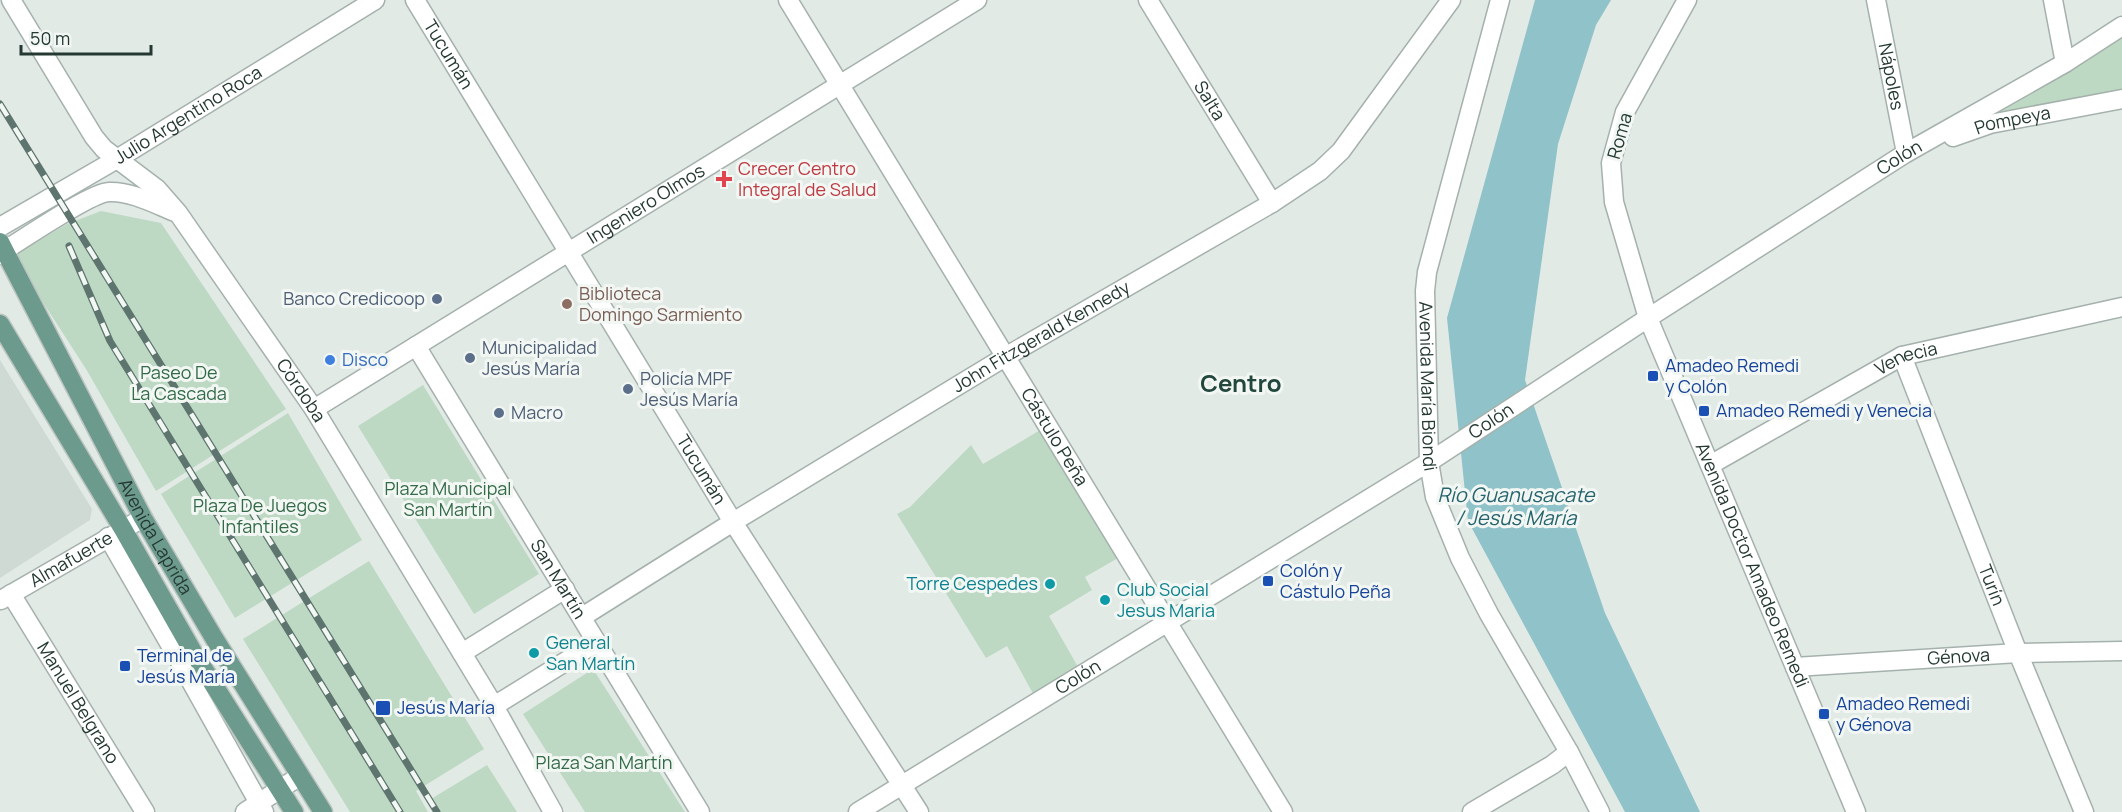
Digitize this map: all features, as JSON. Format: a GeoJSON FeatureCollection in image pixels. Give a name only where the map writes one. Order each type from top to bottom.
{"type":"FeatureCollection","features":[{"type":"Feature","properties":{"kind":"main road","name":"Avenida Laprida"},"geometry":{"type":"LineString","coordinates":[[2,249],[143,518],[323,812]]}},
{"type":"Feature","properties":{"kind":"main road","name":"Avenida Laprida"},"geometry":{"type":"LineString","coordinates":[[0,324],[116,533],[294,812]]}},
{"type":"Feature","properties":{"kind":"street","name":"Córdoba"},"geometry":{"type":"LineString","coordinates":[[11,0],[94,137],[117,159],[158,189],[178,213],[314,408],[494,706],[553,812]]}},
{"type":"Feature","properties":{"kind":"street","name":"Julio Argentino Roca"},"geometry":{"type":"LineString","coordinates":[[0,227],[117,159],[375,0]]}},
{"type":"Feature","properties":{"kind":"street","name":"Tucumán"},"geometry":{"type":"LineString","coordinates":[[415,0],[733,522],[919,812]]}},
{"type":"Feature","properties":{"kind":"street","name":"Cástulo Peña"},"geometry":{"type":"LineString","coordinates":[[788,0],[1283,812]]}},
{"type":"Feature","properties":{"kind":"street","name":"Ingeniero Olmos"},"geometry":{"type":"LineString","coordinates":[[314,408],[977,0]]}},
{"type":"Feature","properties":{"kind":"street","name":"Salta"},"geometry":{"type":"LineString","coordinates":[[1148,0],[1272,203]]}},
{"type":"Feature","properties":{"kind":"street","name":"John Fitzgerald Kennedy"},"geometry":{"type":"LineString","coordinates":[[582,617],[733,522],[1005,357],[1272,203],[1320,171],[1341,151],[1451,0]]}},
{"type":"Feature","properties":{"kind":"street","name":"Avenida María Biondi"},"geometry":{"type":"LineString","coordinates":[[1500,0],[1427,272],[1425,291],[1429,462],[1435,497],[1460,558],[1489,614],[1569,752],[1600,812]]}},
{"type":"Feature","properties":{"kind":"street","name":"Roma"},"geometry":{"type":"LineString","coordinates":[[1648,318],[1614,202],[1611,163],[1625,112],[1688,0]]}},
{"type":"Feature","properties":{"kind":"street","name":"Nápoles"},"geometry":{"type":"LineString","coordinates":[[1876,0],[1906,153]]}},
{"type":"Feature","properties":{"kind":"street"},"geometry":{"type":"LineString","coordinates":[[2053,0],[2065,63]]}},
{"type":"Feature","properties":{"kind":"street","name":"Colón"},"geometry":{"type":"LineString","coordinates":[[858,812],[1429,462],[1906,153],[2065,63],[2122,26]]}},
{"type":"Feature","properties":{"kind":"street","name":"Pompeya"},"geometry":{"type":"LineString","coordinates":[[1906,153],[1990,124],[2122,99]]}},
{"type":"Feature","properties":{"kind":"street"},"geometry":{"type":"LineString","coordinates":[[2,249],[102,193],[124,194],[178,213]]}},
{"type":"Feature","properties":{"kind":"street","name":"Venecia"},"geometry":{"type":"LineString","coordinates":[[1710,465],[1902,356],[2122,308]]}},
{"type":"Feature","properties":{"kind":"street","name":"Avenida Doctor Amadeo Remedi"},"geometry":{"type":"LineString","coordinates":[[1648,318],[1856,812]]}},
{"type":"Feature","properties":{"kind":"street","name":"San Martín"},"geometry":{"type":"LineString","coordinates":[[416,346],[700,812]]}},
{"type":"Feature","properties":{"kind":"street","name":"Turín"},"geometry":{"type":"LineString","coordinates":[[1902,356],[2018,653],[2084,812]]}},
{"type":"Feature","properties":{"kind":"street","name":"Almafuerte"},"geometry":{"type":"LineString","coordinates":[[5,598],[143,518]]}},
{"type":"Feature","properties":{"kind":"street"},"geometry":{"type":"LineString","coordinates":[[116,533],[256,809],[279,789],[300,776]]}},
{"type":"Feature","properties":{"kind":"street"},"geometry":{"type":"LineString","coordinates":[[462,653],[565,590]]}},
{"type":"Feature","properties":{"kind":"street","name":"Manuel Belgrano"},"geometry":{"type":"LineString","coordinates":[[5,598],[145,812]]}},
{"type":"Feature","properties":{"kind":"street"},"geometry":{"type":"LineString","coordinates":[[494,706],[597,642]]}},
{"type":"Feature","properties":{"kind":"street","name":"Génova"},"geometry":{"type":"LineString","coordinates":[[1795,667],[2018,653],[2122,651]]}},
{"type":"Feature","properties":{"kind":"street"},"geometry":{"type":"LineString","coordinates":[[1472,812],[1552,765],[1569,752]]}},
{"type":"Feature","properties":{"kind":"shaded area"},"geometry":{"type":"Polygon","coordinates":[[[0,360],[92,509],[90,520],[0,578],[0,360]]]}},
{"type":"Feature","properties":{"kind":"green space"},"geometry":{"type":"Polygon","coordinates":[[[2122,26],[2122,99],[1990,124],[1906,153],[2122,26]]]}},
{"type":"Feature","properties":{"kind":"green space","name":"Paseo De La Cascada"},"geometry":{"type":"Polygon","coordinates":[[[101,211],[161,223],[286,409],[156,491],[86,369],[13,256],[67,224],[101,211]]]}},
{"type":"Feature","properties":{"kind":"green space","name":"Plaza Municipal San Martín"},"geometry":{"type":"Polygon","coordinates":[[[423,385],[539,574],[474,614],[358,426],[423,385]]]}},
{"type":"Feature","properties":{"kind":"green space","name":"Plaza De Juegos Infantiles"},"geometry":{"type":"Polygon","coordinates":[[[288,413],[362,540],[235,618],[161,494],[288,413]]]}},
{"type":"Feature","properties":{"kind":"green space"},"geometry":{"type":"Polygon","coordinates":[[[1047,426],[1125,554],[1085,577],[1092,590],[1049,616],[1082,674],[1037,701],[1007,646],[986,658],[897,514],[910,507],[971,445],[983,464],[1047,426]]]}},
{"type":"Feature","properties":{"kind":"green space"},"geometry":{"type":"Polygon","coordinates":[[[369,561],[484,749],[416,791],[428,812],[350,812],[243,639],[369,561]]]}},
{"type":"Feature","properties":{"kind":"green space","name":"Plaza San Martín"},"geometry":{"type":"Polygon","coordinates":[[[593,669],[685,812],[585,812],[523,714],[593,669]]]}},
{"type":"Feature","properties":{"kind":"green space"},"geometry":{"type":"Polygon","coordinates":[[[487,765],[517,812],[439,812],[431,799],[487,765]]]}},
{"type":"Feature","properties":{"kind":"water","name":"Río Guanusacate / Jesús María"},"geometry":{"type":"Polygon","coordinates":[[[1535,0],[1611,0],[1596,25],[1558,144],[1525,380],[1605,613],[1700,812],[1625,812],[1468,521],[1447,318],[1535,0]]]}},
{"type":"Feature","properties":{"kind":"railway"},"geometry":{"type":"LineString","coordinates":[[0,104],[437,812]]}},
{"type":"Feature","properties":{"kind":"railway"},"geometry":{"type":"LineString","coordinates":[[69,246],[110,341],[400,812]]}},
{"type":"Feature","properties":{"kind":"place","name":"Crecer Centro Integral de Salud"},"geometry":{"type":"Point","coordinates":[724,179]}},
{"type":"Feature","properties":{"kind":"place","name":"Banco Credicoop"},"geometry":{"type":"Point","coordinates":[437,299]}},
{"type":"Feature","properties":{"kind":"place","name":"Biblioteca Domingo Sarmiento"},"geometry":{"type":"Point","coordinates":[567,304]}},
{"type":"Feature","properties":{"kind":"place","name":"Municipalidad Jesús María"},"geometry":{"type":"Point","coordinates":[470,358]}},
{"type":"Feature","properties":{"kind":"place","name":"Disco"},"geometry":{"type":"Point","coordinates":[330,360]}},
{"type":"Feature","properties":{"kind":"place","name":"Amadeo Remedi y Colón"},"geometry":{"type":"Point","coordinates":[1653,376]}},
{"type":"Feature","properties":{"kind":"place","name":"Policía MPF Jesús María"},"geometry":{"type":"Point","coordinates":[628,389]}},
{"type":"Feature","properties":{"kind":"place","name":"Amadeo Remedi y Venecia"},"geometry":{"type":"Point","coordinates":[1704,411]}},
{"type":"Feature","properties":{"kind":"place","name":"Macro"},"geometry":{"type":"Point","coordinates":[499,413]}},
{"type":"Feature","properties":{"kind":"place","name":"Colón y Cástulo Peña"},"geometry":{"type":"Point","coordinates":[1268,581]}},
{"type":"Feature","properties":{"kind":"place","name":"Torre Cespedes"},"geometry":{"type":"Point","coordinates":[1050,584]}},
{"type":"Feature","properties":{"kind":"place","name":"Club Social Jesus Maria"},"geometry":{"type":"Point","coordinates":[1105,600]}},
{"type":"Feature","properties":{"kind":"place","name":"General San Martín"},"geometry":{"type":"Point","coordinates":[534,653]}},
{"type":"Feature","properties":{"kind":"place","name":"Terminal de Jesús María"},"geometry":{"type":"Point","coordinates":[125,666]}},
{"type":"Feature","properties":{"kind":"place","name":"Jesús María"},"geometry":{"type":"Point","coordinates":[383,708]}},
{"type":"Feature","properties":{"kind":"place","name":"Amadeo Remedi y Génova"},"geometry":{"type":"Point","coordinates":[1824,714]}},
{"type":"Feature","properties":{"kind":"district","name":"Centro"},"geometry":{"type":"Point","coordinates":[1241,384]}}]}
